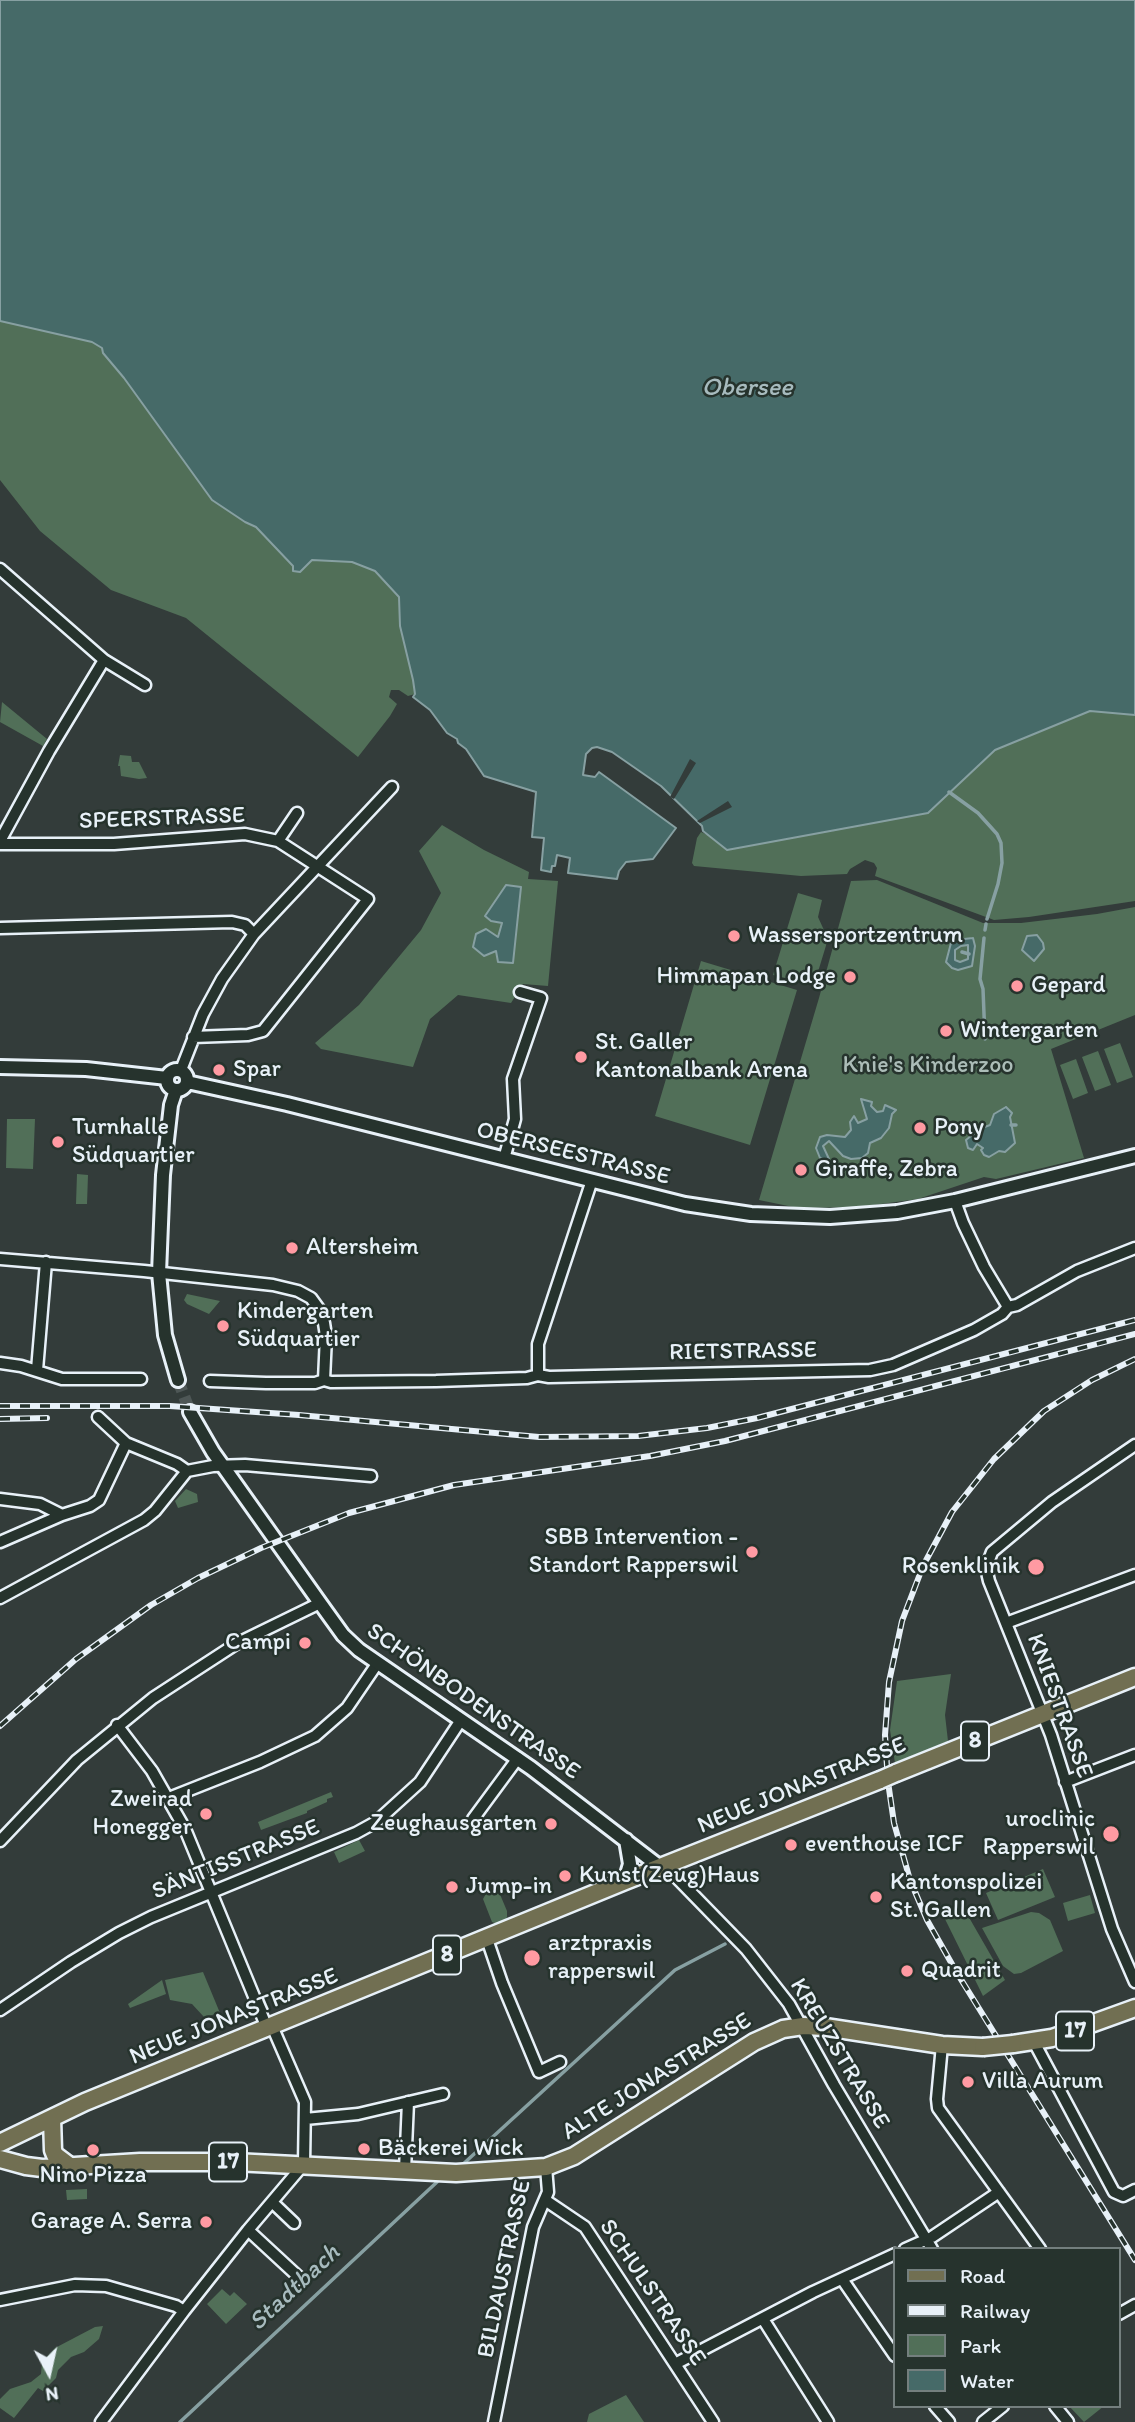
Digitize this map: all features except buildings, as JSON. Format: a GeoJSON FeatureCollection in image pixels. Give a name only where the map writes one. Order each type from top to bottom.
{"type":"FeatureCollection","features":[{"type":"Feature","properties":{"kind":"main road","name":"NEUE JONASTRASSE"},"geometry":{"type":"LineString","coordinates":[[0,2143],[85,2102],[625,1881],[1135,1677]]}},
{"type":"Feature","properties":{"kind":"main road","name":"ALTE JONASTRASSE"},"geometry":{"type":"LineString","coordinates":[[0,2159],[26,2166],[71,2167],[154,2162],[304,2164],[456,2174],[546,2166],[574,2156],[754,2042],[783,2029],[803,2026],[942,2045],[983,2047],[1034,2042],[1087,2027],[1135,2008]]}},
{"type":"Feature","properties":{"kind":"main road"},"geometry":{"type":"LineString","coordinates":[[52,2118],[53,2150],[55,2155],[71,2167]]}},
{"type":"Feature","properties":{"kind":"street"},"geometry":{"type":"LineString","coordinates":[[0,569],[104,660],[145,685]]}},
{"type":"Feature","properties":{"kind":"street"},"geometry":{"type":"LineString","coordinates":[[0,843],[49,751],[104,660]]}},
{"type":"Feature","properties":{"kind":"street"},"geometry":{"type":"LineString","coordinates":[[184,1076],[172,1071],[167,1078],[169,1086],[176,1090],[183,1088],[193,1037],[222,979],[254,934],[392,787]]}},
{"type":"Feature","properties":{"kind":"street"},"geometry":{"type":"LineString","coordinates":[[278,841],[297,813]]}},
{"type":"Feature","properties":{"kind":"street","name":"SPEERSTRASSE"},"geometry":{"type":"LineString","coordinates":[[0,843],[114,844],[245,834],[278,841],[369,899],[263,1031],[248,1035],[193,1037]]}},
{"type":"Feature","properties":{"kind":"street"},"geometry":{"type":"LineString","coordinates":[[0,928],[232,922],[245,925],[254,934]]}},
{"type":"Feature","properties":{"kind":"street"},"geometry":{"type":"LineString","coordinates":[[505,1159],[515,1119],[513,1079],[541,998],[520,992]]}},
{"type":"Feature","properties":{"kind":"street"},"geometry":{"type":"LineString","coordinates":[[0,1067],[86,1069],[167,1078]]}},
{"type":"Feature","properties":{"kind":"street","name":"OBERSEESTRASSE"},"geometry":{"type":"LineString","coordinates":[[184,1076],[685,1204],[728,1212],[775,1216],[860,1216],[955,1201],[1135,1156]]}},
{"type":"Feature","properties":{"kind":"street"},"geometry":{"type":"LineString","coordinates":[[176,1090],[163,1175],[159,1273],[165,1335],[177,1380]]}},
{"type":"Feature","properties":{"kind":"street"},"geometry":{"type":"LineString","coordinates":[[538,1375],[538,1344],[592,1181]]}},
{"type":"Feature","properties":{"kind":"street"},"geometry":{"type":"LineString","coordinates":[[955,1201],[984,1267],[1009,1307]]}},
{"type":"Feature","properties":{"kind":"street","name":"RIETSTRASSE"},"geometry":{"type":"LineString","coordinates":[[210,1381],[436,1381],[527,1378],[538,1375],[549,1377],[870,1370],[893,1365],[974,1329],[1002,1314],[1009,1307],[1098,1261],[1135,1248]]}},
{"type":"Feature","properties":{"kind":"street"},"geometry":{"type":"LineString","coordinates":[[0,1259],[274,1285],[298,1291],[311,1298],[324,1323],[324,1380]]}},
{"type":"Feature","properties":{"kind":"street"},"geometry":{"type":"LineString","coordinates":[[37,1370],[46,1262]]}},
{"type":"Feature","properties":{"kind":"street"},"geometry":{"type":"LineString","coordinates":[[0,1363],[37,1370],[62,1379],[141,1379]]}},
{"type":"Feature","properties":{"kind":"street","name":"SCHÖNBODENSTRASSE"},"geometry":{"type":"LineString","coordinates":[[190,1412],[223,1465],[344,1635],[377,1664],[518,1758],[660,1867]]}},
{"type":"Feature","properties":{"kind":"street"},"geometry":{"type":"LineString","coordinates":[[98,1417],[127,1443],[177,1464],[187,1471]]}},
{"type":"Feature","properties":{"kind":"street"},"geometry":{"type":"LineString","coordinates":[[0,1542],[99,1500],[127,1443]]}},
{"type":"Feature","properties":{"kind":"street","name":"KNIESTRASSE"},"geometry":{"type":"LineString","coordinates":[[1135,1445],[1052,1502],[992,1552],[987,1564],[987,1576],[1043,1714],[1112,1929],[1135,1982]]}},
{"type":"Feature","properties":{"kind":"street"},"geometry":{"type":"LineString","coordinates":[[0,1598],[144,1520],[155,1511],[187,1471],[223,1465],[245,1465],[371,1475]]}},
{"type":"Feature","properties":{"kind":"street"},"geometry":{"type":"LineString","coordinates":[[0,1499],[40,1504],[62,1515]]}},
{"type":"Feature","properties":{"kind":"street"},"geometry":{"type":"LineString","coordinates":[[1006,1623],[1135,1575]]}},
{"type":"Feature","properties":{"kind":"street"},"geometry":{"type":"LineString","coordinates":[[0,1841],[77,1760],[117,1725],[236,1644],[320,1603]]}},
{"type":"Feature","properties":{"kind":"street"},"geometry":{"type":"LineString","coordinates":[[169,1798],[260,1762],[315,1736],[347,1708],[377,1664]]}},
{"type":"Feature","properties":{"kind":"street","name":"SÄNTISSTRASSE"},"geometry":{"type":"LineString","coordinates":[[0,2010],[119,1933],[346,1838],[376,1822],[421,1782],[461,1720]]}},
{"type":"Feature","properties":{"kind":"street"},"geometry":{"type":"LineString","coordinates":[[101,2422],[184,2311],[304,2164],[305,2102],[169,1798],[117,1725]]}},
{"type":"Feature","properties":{"kind":"street"},"geometry":{"type":"LineString","coordinates":[[1065,1782],[1135,1755]]}},
{"type":"Feature","properties":{"kind":"street"},"geometry":{"type":"LineString","coordinates":[[473,1819],[518,1758]]}},
{"type":"Feature","properties":{"kind":"street"},"geometry":{"type":"LineString","coordinates":[[625,1881],[630,1864],[626,1840]]}},
{"type":"Feature","properties":{"kind":"street","name":"KREUZSTRASSE"},"geometry":{"type":"LineString","coordinates":[[660,1867],[674,1875],[746,1949],[789,2004],[803,2026],[812,2048],[929,2245]]}},
{"type":"Feature","properties":{"kind":"street"},"geometry":{"type":"LineString","coordinates":[[487,1938],[502,1983],[539,2073],[561,2062]]}},
{"type":"Feature","properties":{"kind":"street"},"geometry":{"type":"LineString","coordinates":[[1034,2042],[1114,2192],[1123,2196],[1135,2190]]}},
{"type":"Feature","properties":{"kind":"street"},"geometry":{"type":"LineString","coordinates":[[942,2045],[938,2108],[1039,2247]]}},
{"type":"Feature","properties":{"kind":"street"},"geometry":{"type":"LineString","coordinates":[[305,2119],[358,2113],[443,2094]]}},
{"type":"Feature","properties":{"kind":"street"},"geometry":{"type":"LineString","coordinates":[[405,2171],[408,2102]]}},
{"type":"Feature","properties":{"kind":"street","name":"BILDAUSTRASSE"},"geometry":{"type":"LineString","coordinates":[[495,2422],[533,2227],[545,2200],[548,2184],[546,2166]]}},
{"type":"Feature","properties":{"kind":"street"},"geometry":{"type":"LineString","coordinates":[[929,2245],[999,2192]]}},
{"type":"Feature","properties":{"kind":"street","name":"SCHULSTRASSE"},"geometry":{"type":"LineString","coordinates":[[545,2200],[585,2227],[713,2422]]}},
{"type":"Feature","properties":{"kind":"street"},"geometry":{"type":"LineString","coordinates":[[272,2202],[294,2223]]}},
{"type":"Feature","properties":{"kind":"street"},"geometry":{"type":"LineString","coordinates":[[248,2230],[302,2280]]}},
{"type":"Feature","properties":{"kind":"street"},"geometry":{"type":"LineString","coordinates":[[675,2364],[894,2253]]}},
{"type":"Feature","properties":{"kind":"street"},"geometry":{"type":"LineString","coordinates":[[842,2279],[894,2355]]}},
{"type":"Feature","properties":{"kind":"street"},"geometry":{"type":"LineString","coordinates":[[0,2300],[75,2285],[90,2285],[132,2292],[184,2311]]}},
{"type":"Feature","properties":{"kind":"street"},"geometry":{"type":"LineString","coordinates":[[763,2319],[828,2422]]}},
{"type":"Feature","properties":{"kind":"street"},"geometry":{"type":"LineString","coordinates":[[937,2408],[948,2422]]}},
{"type":"Feature","properties":{"kind":"street"},"geometry":{"type":"LineString","coordinates":[[983,2422],[1000,2408]]}},
{"type":"Feature","properties":{"kind":"street"},"geometry":{"type":"LineString","coordinates":[[1057,2408],[1068,2422]]}},
{"type":"Feature","properties":{"kind":"green space"},"geometry":{"type":"Polygon","coordinates":[[[0,198],[398,514],[415,694],[408,696],[399,690],[391,690],[389,697],[397,704],[358,757],[186,618],[111,590],[40,531],[0,480],[0,198]]]}},
{"type":"Feature","properties":{"kind":"green space"},"geometry":{"type":"Polygon","coordinates":[[[1135,603],[1135,901],[994,920],[875,876],[877,868],[874,863],[865,860],[850,869],[847,874],[801,876],[694,866],[692,863],[697,838],[701,832],[710,836],[1135,603]]]}},
{"type":"Feature","properties":{"kind":"green space"},"geometry":{"type":"Polygon","coordinates":[[[2,702],[47,739],[43,746],[0,722],[2,702]]]}},
{"type":"Feature","properties":{"kind":"green space"},"geometry":{"type":"Polygon","coordinates":[[[120,755],[131,756],[132,762],[139,762],[147,778],[121,776],[118,766],[120,755]]]}},
{"type":"Feature","properties":{"kind":"green space"},"geometry":{"type":"Polygon","coordinates":[[[442,825],[529,872],[528,879],[558,881],[548,986],[523,984],[511,1003],[458,995],[430,1019],[413,1067],[321,1049],[315,1043],[359,1005],[421,930],[441,893],[419,851],[442,825]]]}},
{"type":"Feature","properties":{"kind":"green space","name":"Knie's Kinderzoo"},"geometry":{"type":"Polygon","coordinates":[[[877,880],[983,923],[1021,923],[1135,907],[1135,1015],[1051,1049],[1084,1158],[996,1179],[984,1177],[918,1199],[859,1207],[798,1208],[759,1200],[851,881],[877,880]]]}},
{"type":"Feature","properties":{"kind":"green space"},"geometry":{"type":"Polygon","coordinates":[[[798,893],[822,900],[818,917],[828,939],[814,985],[773,975],[798,893]]]}},
{"type":"Feature","properties":{"kind":"green space"},"geometry":{"type":"Polygon","coordinates":[[[701,961],[797,990],[750,1145],[655,1116],[701,961]]]}},
{"type":"Feature","properties":{"kind":"green space"},"geometry":{"type":"Polygon","coordinates":[[[1120,1043],[1133,1077],[1117,1083],[1104,1049],[1120,1043]]]}},
{"type":"Feature","properties":{"kind":"green space"},"geometry":{"type":"Polygon","coordinates":[[[1098,1051],[1111,1085],[1095,1091],[1082,1057],[1098,1051]]]}},
{"type":"Feature","properties":{"kind":"green space"},"geometry":{"type":"Polygon","coordinates":[[[1076,1059],[1088,1093],[1073,1099],[1060,1065],[1076,1059]]]}},
{"type":"Feature","properties":{"kind":"green space"},"geometry":{"type":"Polygon","coordinates":[[[7,1119],[35,1119],[33,1169],[6,1168],[7,1119]]]}},
{"type":"Feature","properties":{"kind":"green space"},"geometry":{"type":"Polygon","coordinates":[[[77,1174],[88,1175],[87,1204],[76,1204],[77,1174]]]}},
{"type":"Feature","properties":{"kind":"green space"},"geometry":{"type":"Polygon","coordinates":[[[187,1294],[220,1301],[209,1314],[187,1304],[184,1300],[187,1294]]]}},
{"type":"Feature","properties":{"kind":"green space"},"geometry":{"type":"Polygon","coordinates":[[[186,1489],[197,1494],[198,1502],[178,1508],[175,1501],[186,1489]]]}},
{"type":"Feature","properties":{"kind":"green space"},"geometry":{"type":"Polygon","coordinates":[[[951,1674],[945,1715],[948,1741],[895,1763],[890,1730],[897,1681],[951,1674]]]}},
{"type":"Feature","properties":{"kind":"green space"},"geometry":{"type":"Polygon","coordinates":[[[331,1792],[333,1797],[307,1813],[261,1830],[258,1822],[331,1792]]]}},
{"type":"Feature","properties":{"kind":"green space"},"geometry":{"type":"Polygon","coordinates":[[[359,1840],[365,1851],[339,1863],[334,1852],[359,1840]]]}},
{"type":"Feature","properties":{"kind":"green space"},"geometry":{"type":"Polygon","coordinates":[[[1043,1869],[1055,1897],[998,1920],[986,1893],[1043,1869]]]}},
{"type":"Feature","properties":{"kind":"green space"},"geometry":{"type":"Polygon","coordinates":[[[488,1890],[499,1892],[507,1911],[504,1922],[497,1924],[492,1922],[483,1899],[488,1890]]]}},
{"type":"Feature","properties":{"kind":"green space"},"geometry":{"type":"Polygon","coordinates":[[[1090,1895],[1095,1913],[1068,1921],[1063,1903],[1090,1895]]]}},
{"type":"Feature","properties":{"kind":"green space"},"geometry":{"type":"Polygon","coordinates":[[[963,1907],[1005,1980],[983,1996],[944,1917],[963,1907]]]}},
{"type":"Feature","properties":{"kind":"green space"},"geometry":{"type":"Polygon","coordinates":[[[1031,1912],[1039,1913],[1050,1920],[1063,1951],[1014,1974],[1003,1966],[982,1928],[1031,1912]]]}},
{"type":"Feature","properties":{"kind":"green space"},"geometry":{"type":"Polygon","coordinates":[[[203,1972],[220,2013],[204,2017],[192,2004],[170,2000],[165,1980],[203,1972]]]}},
{"type":"Feature","properties":{"kind":"green space"},"geometry":{"type":"Polygon","coordinates":[[[162,1980],[166,1994],[130,2008],[128,2004],[162,1980]]]}},
{"type":"Feature","properties":{"kind":"green space"},"geometry":{"type":"Polygon","coordinates":[[[87,2189],[87,2199],[67,2200],[66,2190],[87,2189]]]}},
{"type":"Feature","properties":{"kind":"green space"},"geometry":{"type":"Polygon","coordinates":[[[222,2289],[230,2296],[234,2292],[247,2304],[226,2324],[207,2304],[222,2289]]]}},
{"type":"Feature","properties":{"kind":"green space"},"geometry":{"type":"Polygon","coordinates":[[[103,2326],[99,2339],[84,2352],[71,2357],[58,2370],[56,2378],[43,2391],[38,2388],[14,2418],[0,2408],[0,2399],[10,2389],[31,2382],[41,2374],[42,2362],[55,2348],[95,2327],[103,2326]]]}},
{"type":"Feature","properties":{"kind":"green space"},"geometry":{"type":"Polygon","coordinates":[[[626,2395],[644,2422],[587,2422],[589,2414],[626,2395]]]}},
{"type":"Feature","properties":{"kind":"green space"},"geometry":{"type":"Polygon","coordinates":[[[1071,2408],[1102,2408],[1084,2422],[1071,2408]]]}},
{"type":"Feature","properties":{"kind":"water","name":"Obersee"},"geometry":{"type":"Polygon","coordinates":[[[0,0],[1135,0],[1135,715],[1090,711],[995,750],[928,813],[727,850],[703,831],[702,826],[661,786],[612,752],[592,748],[586,754],[583,775],[595,777],[599,772],[676,828],[653,859],[626,862],[617,879],[568,873],[570,858],[557,855],[551,872],[541,870],[544,838],[532,837],[536,792],[484,776],[466,749],[447,733],[430,710],[413,697],[413,680],[400,626],[399,597],[375,571],[352,562],[312,560],[300,572],[293,571],[293,566],[256,527],[212,500],[103,353],[102,348],[92,342],[0,321],[0,0]]]}},
{"type":"Feature","properties":{"kind":"water"},"geometry":{"type":"Polygon","coordinates":[[[506,885],[521,887],[513,963],[498,962],[496,951],[484,956],[473,947],[476,934],[486,929],[498,937],[502,923],[491,921],[485,916],[506,885]]]}},
{"type":"Feature","properties":{"kind":"water"},"geometry":{"type":"Polygon","coordinates":[[[1037,935],[1044,949],[1034,961],[1022,950],[1027,936],[1037,935]]]}},
{"type":"Feature","properties":{"kind":"water"},"geometry":{"type":"Polygon","coordinates":[[[973,938],[975,946],[972,966],[958,970],[946,962],[951,943],[973,938]],[[968,945],[955,950],[955,960],[960,962],[968,959],[968,945]]]}},
{"type":"Feature","properties":{"kind":"water"},"geometry":{"type":"Polygon","coordinates":[[[861,1099],[872,1102],[871,1106],[877,1112],[883,1111],[885,1105],[896,1110],[892,1114],[889,1128],[881,1138],[870,1143],[868,1153],[862,1158],[851,1159],[843,1156],[829,1141],[823,1146],[829,1159],[826,1161],[820,1158],[816,1148],[820,1137],[845,1137],[851,1130],[850,1122],[854,1116],[858,1123],[867,1119],[861,1099]]]}},
{"type":"Feature","properties":{"kind":"water"},"geometry":{"type":"Polygon","coordinates":[[[1006,1107],[1012,1113],[1010,1117],[1015,1143],[1005,1152],[999,1151],[989,1157],[984,1155],[981,1150],[983,1148],[977,1144],[973,1150],[968,1148],[966,1140],[972,1135],[979,1136],[982,1128],[990,1125],[994,1114],[1006,1107]]]}},
{"type":"Feature","properties":{"kind":"pier"},"geometry":{"type":"Polygon","coordinates":[[[690,759],[696,763],[674,799],[670,797],[690,759]]]}},
{"type":"Feature","properties":{"kind":"pier"},"geometry":{"type":"Polygon","coordinates":[[[728,801],[732,807],[700,823],[697,821],[728,801]]]}},
{"type":"Feature","properties":{"kind":"waterway"},"geometry":{"type":"LineString","coordinates":[[949,792],[978,813],[997,834],[1001,843],[1002,863],[987,919]]}},
{"type":"Feature","properties":{"kind":"waterway"},"geometry":{"type":"LineString","coordinates":[[985,930],[986,924]]}},
{"type":"Feature","properties":{"kind":"waterway"},"geometry":{"type":"LineString","coordinates":[[984,938],[980,979],[983,989],[985,1039]]}},
{"type":"Feature","properties":{"kind":"waterway"},"geometry":{"type":"LineString","coordinates":[[962,952],[969,954]]}},
{"type":"Feature","properties":{"kind":"waterway"},"geometry":{"type":"LineString","coordinates":[[1011,1125],[1016,1125]]}},
{"type":"Feature","properties":{"kind":"waterway","name":"Stadtbach"},"geometry":{"type":"LineString","coordinates":[[461,2166],[675,1970],[725,1944]]}},
{"type":"Feature","properties":{"kind":"waterway","name":"Stadtbach"},"geometry":{"type":"LineString","coordinates":[[180,2422],[437,2182]]}},
{"type":"Feature","properties":{"kind":"tunnel"},"geometry":{"type":"LineString","coordinates":[[178,1380],[190,1412]]}},
{"type":"Feature","properties":{"kind":"railway"},"geometry":{"type":"LineString","coordinates":[[0,1406],[170,1406],[539,1437],[638,1436],[707,1428],[757,1418],[1135,1320]]}},
{"type":"Feature","properties":{"kind":"railway"},"geometry":{"type":"LineString","coordinates":[[0,1726],[76,1659],[151,1605],[198,1578],[261,1548],[349,1513],[454,1485],[650,1456],[725,1441],[1135,1334]]}},
{"type":"Feature","properties":{"kind":"railway"},"geometry":{"type":"LineString","coordinates":[[1135,1359],[1092,1380],[1044,1411],[994,1459],[952,1512],[923,1566],[902,1621],[889,1682],[885,1735],[894,1823],[910,1880],[927,1920],[1135,2260]]}},
{"type":"Feature","properties":{"kind":"railway"},"geometry":{"type":"LineString","coordinates":[[0,1419],[47,1418]]}},
{"type":"Feature","properties":{"kind":"place","name":"Wassersportzentrum"},"geometry":{"type":"Point","coordinates":[734,936]}},
{"type":"Feature","properties":{"kind":"place","name":"Himmapan Lodge"},"geometry":{"type":"Point","coordinates":[850,977]}},
{"type":"Feature","properties":{"kind":"place","name":"Gepard"},"geometry":{"type":"Point","coordinates":[1017,986]}},
{"type":"Feature","properties":{"kind":"place","name":"Wintergarten"},"geometry":{"type":"Point","coordinates":[946,1031]}},
{"type":"Feature","properties":{"kind":"place","name":"St. Galler Kantonalbank Arena"},"geometry":{"type":"Point","coordinates":[581,1057]}},
{"type":"Feature","properties":{"kind":"place","name":"Spar"},"geometry":{"type":"Point","coordinates":[219,1070]}},
{"type":"Feature","properties":{"kind":"place","name":"Pony"},"geometry":{"type":"Point","coordinates":[920,1128]}},
{"type":"Feature","properties":{"kind":"place","name":"Turnhalle Südquartier"},"geometry":{"type":"Point","coordinates":[58,1142]}},
{"type":"Feature","properties":{"kind":"place","name":"Giraffe, Zebra"},"geometry":{"type":"Point","coordinates":[801,1170]}},
{"type":"Feature","properties":{"kind":"place","name":"Altersheim"},"geometry":{"type":"Point","coordinates":[292,1248]}},
{"type":"Feature","properties":{"kind":"place","name":"Kindergarten Südquartier"},"geometry":{"type":"Point","coordinates":[223,1326]}},
{"type":"Feature","properties":{"kind":"place","name":"SBB Intervention - Standort Rapperswil"},"geometry":{"type":"Point","coordinates":[752,1552]}},
{"type":"Feature","properties":{"kind":"place","name":"Rosenklinik"},"geometry":{"type":"Point","coordinates":[1036,1567]}},
{"type":"Feature","properties":{"kind":"place","name":"Campi"},"geometry":{"type":"Point","coordinates":[305,1643]}},
{"type":"Feature","properties":{"kind":"place","name":"Zweirad Honegger"},"geometry":{"type":"Point","coordinates":[206,1814]}},
{"type":"Feature","properties":{"kind":"place","name":"Zeughausgarten"},"geometry":{"type":"Point","coordinates":[551,1824]}},
{"type":"Feature","properties":{"kind":"place","name":"uroclinic Rapperswil"},"geometry":{"type":"Point","coordinates":[1111,1834]}},
{"type":"Feature","properties":{"kind":"place","name":"eventhouse ICF"},"geometry":{"type":"Point","coordinates":[791,1845]}},
{"type":"Feature","properties":{"kind":"place","name":"Kunst(Zeug)Haus"},"geometry":{"type":"Point","coordinates":[565,1876]}},
{"type":"Feature","properties":{"kind":"place","name":"Jump-in"},"geometry":{"type":"Point","coordinates":[452,1887]}},
{"type":"Feature","properties":{"kind":"place","name":"Kantonspolizei St. Gallen"},"geometry":{"type":"Point","coordinates":[876,1897]}},
{"type":"Feature","properties":{"kind":"place","name":"arztpraxis rapperswil"},"geometry":{"type":"Point","coordinates":[532,1958]}},
{"type":"Feature","properties":{"kind":"place","name":"Quadrit"},"geometry":{"type":"Point","coordinates":[907,1971]}},
{"type":"Feature","properties":{"kind":"place","name":"Villa Aurum"},"geometry":{"type":"Point","coordinates":[968,2082]}},
{"type":"Feature","properties":{"kind":"place","name":"Bäckerei Wick"},"geometry":{"type":"Point","coordinates":[364,2149]}},
{"type":"Feature","properties":{"kind":"place","name":"Nino Pizza"},"geometry":{"type":"Point","coordinates":[93,2150]}},
{"type":"Feature","properties":{"kind":"place","name":"Garage A. Serra"},"geometry":{"type":"Point","coordinates":[206,2222]}}]}
